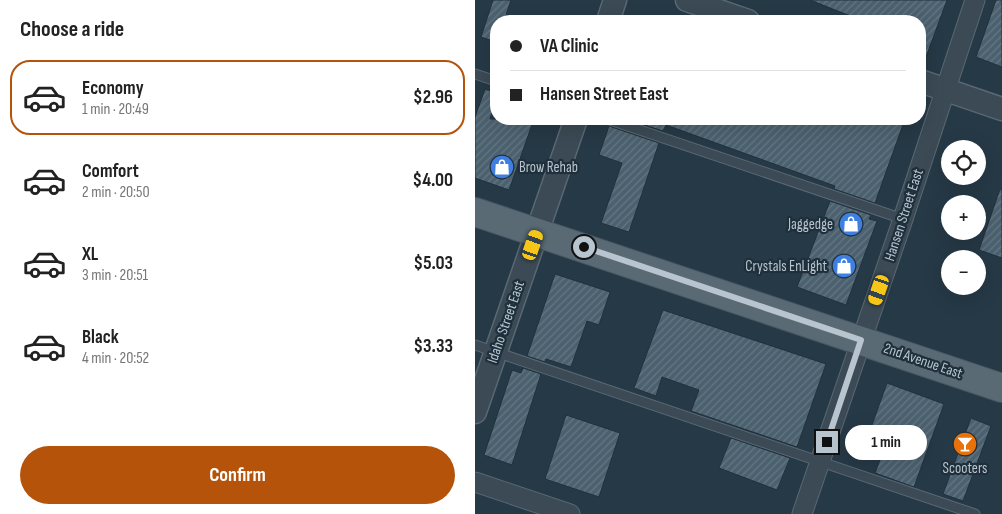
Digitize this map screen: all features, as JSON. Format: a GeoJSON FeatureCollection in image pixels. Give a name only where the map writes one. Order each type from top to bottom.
{"type":"FeatureCollection","features":[{"type":"Feature","properties":{"kind":"main road","name":"2nd Avenue East"},"geometry":{"type":"LineString","coordinates":[[475,212],[1002,388]]}},
{"type":"Feature","properties":{"kind":"street"},"geometry":{"type":"LineString","coordinates":[[610,15],[615,0]]}},
{"type":"Feature","properties":{"kind":"street"},"geometry":{"type":"LineString","coordinates":[[687,0],[731,15]]}},
{"type":"Feature","properties":{"kind":"street","name":"Hansen Street East"},"geometry":{"type":"LineString","coordinates":[[802,514],[903,219],[975,0]]}},
{"type":"Feature","properties":{"kind":"street"},"geometry":{"type":"LineString","coordinates":[[926,83],[1002,109]]}},
{"type":"Feature","properties":{"kind":"street","name":"Idaho Street East"},"geometry":{"type":"LineString","coordinates":[[475,412],[573,125]]}},
{"type":"Feature","properties":{"kind":"street"},"geometry":{"type":"LineString","coordinates":[[475,482],[570,514]]}},
{"type":"Feature","properties":{"kind":"lane"},"geometry":{"type":"LineString","coordinates":[[475,74],[490,79]]}},
{"type":"Feature","properties":{"kind":"lane"},"geometry":{"type":"LineString","coordinates":[[625,125],[903,219]]}},
{"type":"Feature","properties":{"kind":"lane"},"geometry":{"type":"LineString","coordinates":[[475,345],[820,460],[975,514]]}},
{"type":"Feature","properties":{"kind":"building"},"geometry":{"type":"Polygon","coordinates":[[[493,0],[511,0],[506,15],[490,15],[490,40],[481,37],[493,0]]]}},
{"type":"Feature","properties":{"kind":"building"},"geometry":{"type":"Polygon","coordinates":[[[810,0],[947,0],[926,57],[926,15],[848,15],[810,0]]]}},
{"type":"Feature","properties":{"kind":"building"},"geometry":{"type":"Polygon","coordinates":[[[996,0],[1002,0],[1002,67],[976,57],[996,0]]]}},
{"type":"Feature","properties":{"kind":"building"},"geometry":{"type":"Polygon","coordinates":[[[485,89],[490,91],[490,125],[532,125],[509,190],[475,178],[475,117],[485,89]]]}},
{"type":"Feature","properties":{"kind":"building"},"geometry":{"type":"Polygon","coordinates":[[[644,125],[666,125],[663,131],[644,125]]]}},
{"type":"Feature","properties":{"kind":"building"},"geometry":{"type":"Polygon","coordinates":[[[666,125],[903,125],[875,203],[834,189],[835,186],[666,125]]]}},
{"type":"Feature","properties":{"kind":"building"},"geometry":{"type":"Polygon","coordinates":[[[609,126],[659,143],[629,232],[601,223],[622,163],[599,155],[609,126]]]}},
{"type":"Feature","properties":{"kind":"building"},"geometry":{"type":"Polygon","coordinates":[[[1000,189],[1002,190],[1002,258],[986,252],[986,250],[979,250],[982,240],[986,240],[986,230],[1000,189]]]}},
{"type":"Feature","properties":{"kind":"building"},"geometry":{"type":"Polygon","coordinates":[[[830,201],[871,215],[869,219],[877,221],[846,305],[797,287],[830,201]]]}},
{"type":"Feature","properties":{"kind":"building"},"geometry":{"type":"Polygon","coordinates":[[[555,274],[610,292],[599,325],[587,321],[571,367],[546,359],[545,362],[527,356],[555,274]]]}},
{"type":"Feature","properties":{"kind":"building"},"geometry":{"type":"Polygon","coordinates":[[[663,310],[826,364],[797,447],[691,411],[699,390],[662,377],[656,396],[634,388],[663,310]]]}},
{"type":"Feature","properties":{"kind":"building"},"geometry":{"type":"Polygon","coordinates":[[[523,368],[541,374],[512,465],[484,455],[512,370],[521,373],[523,368]]]}},
{"type":"Feature","properties":{"kind":"building"},"geometry":{"type":"Polygon","coordinates":[[[887,383],[944,404],[914,487],[875,473],[881,457],[863,450],[887,383]]]}},
{"type":"Feature","properties":{"kind":"building"},"geometry":{"type":"Polygon","coordinates":[[[566,415],[620,433],[599,497],[545,479],[566,415]]]}},
{"type":"Feature","properties":{"kind":"building"},"geometry":{"type":"Polygon","coordinates":[[[971,418],[991,426],[963,501],[943,494],[971,418]]]}},
{"type":"Feature","properties":{"kind":"building"},"geometry":{"type":"Polygon","coordinates":[[[731,438],[790,458],[777,490],[719,468],[731,438]]]}},
{"type":"Feature","properties":{"kind":"place","name":"Brow Rehab"},"geometry":{"type":"Point","coordinates":[502,167]}},
{"type":"Feature","properties":{"kind":"place","name":"Jaggedge"},"geometry":{"type":"Point","coordinates":[851,224]}},
{"type":"Feature","properties":{"kind":"place","name":"Crystals EnLight"},"geometry":{"type":"Point","coordinates":[844,266]}},
{"type":"Feature","properties":{"kind":"place","name":"Scooters"},"geometry":{"type":"Point","coordinates":[965,444]}},
{"type":"Feature","properties":{"kind":"route"},"geometry":{"type":"LineString","coordinates":[[584,247],[861,340],[827,442]]}}]}
